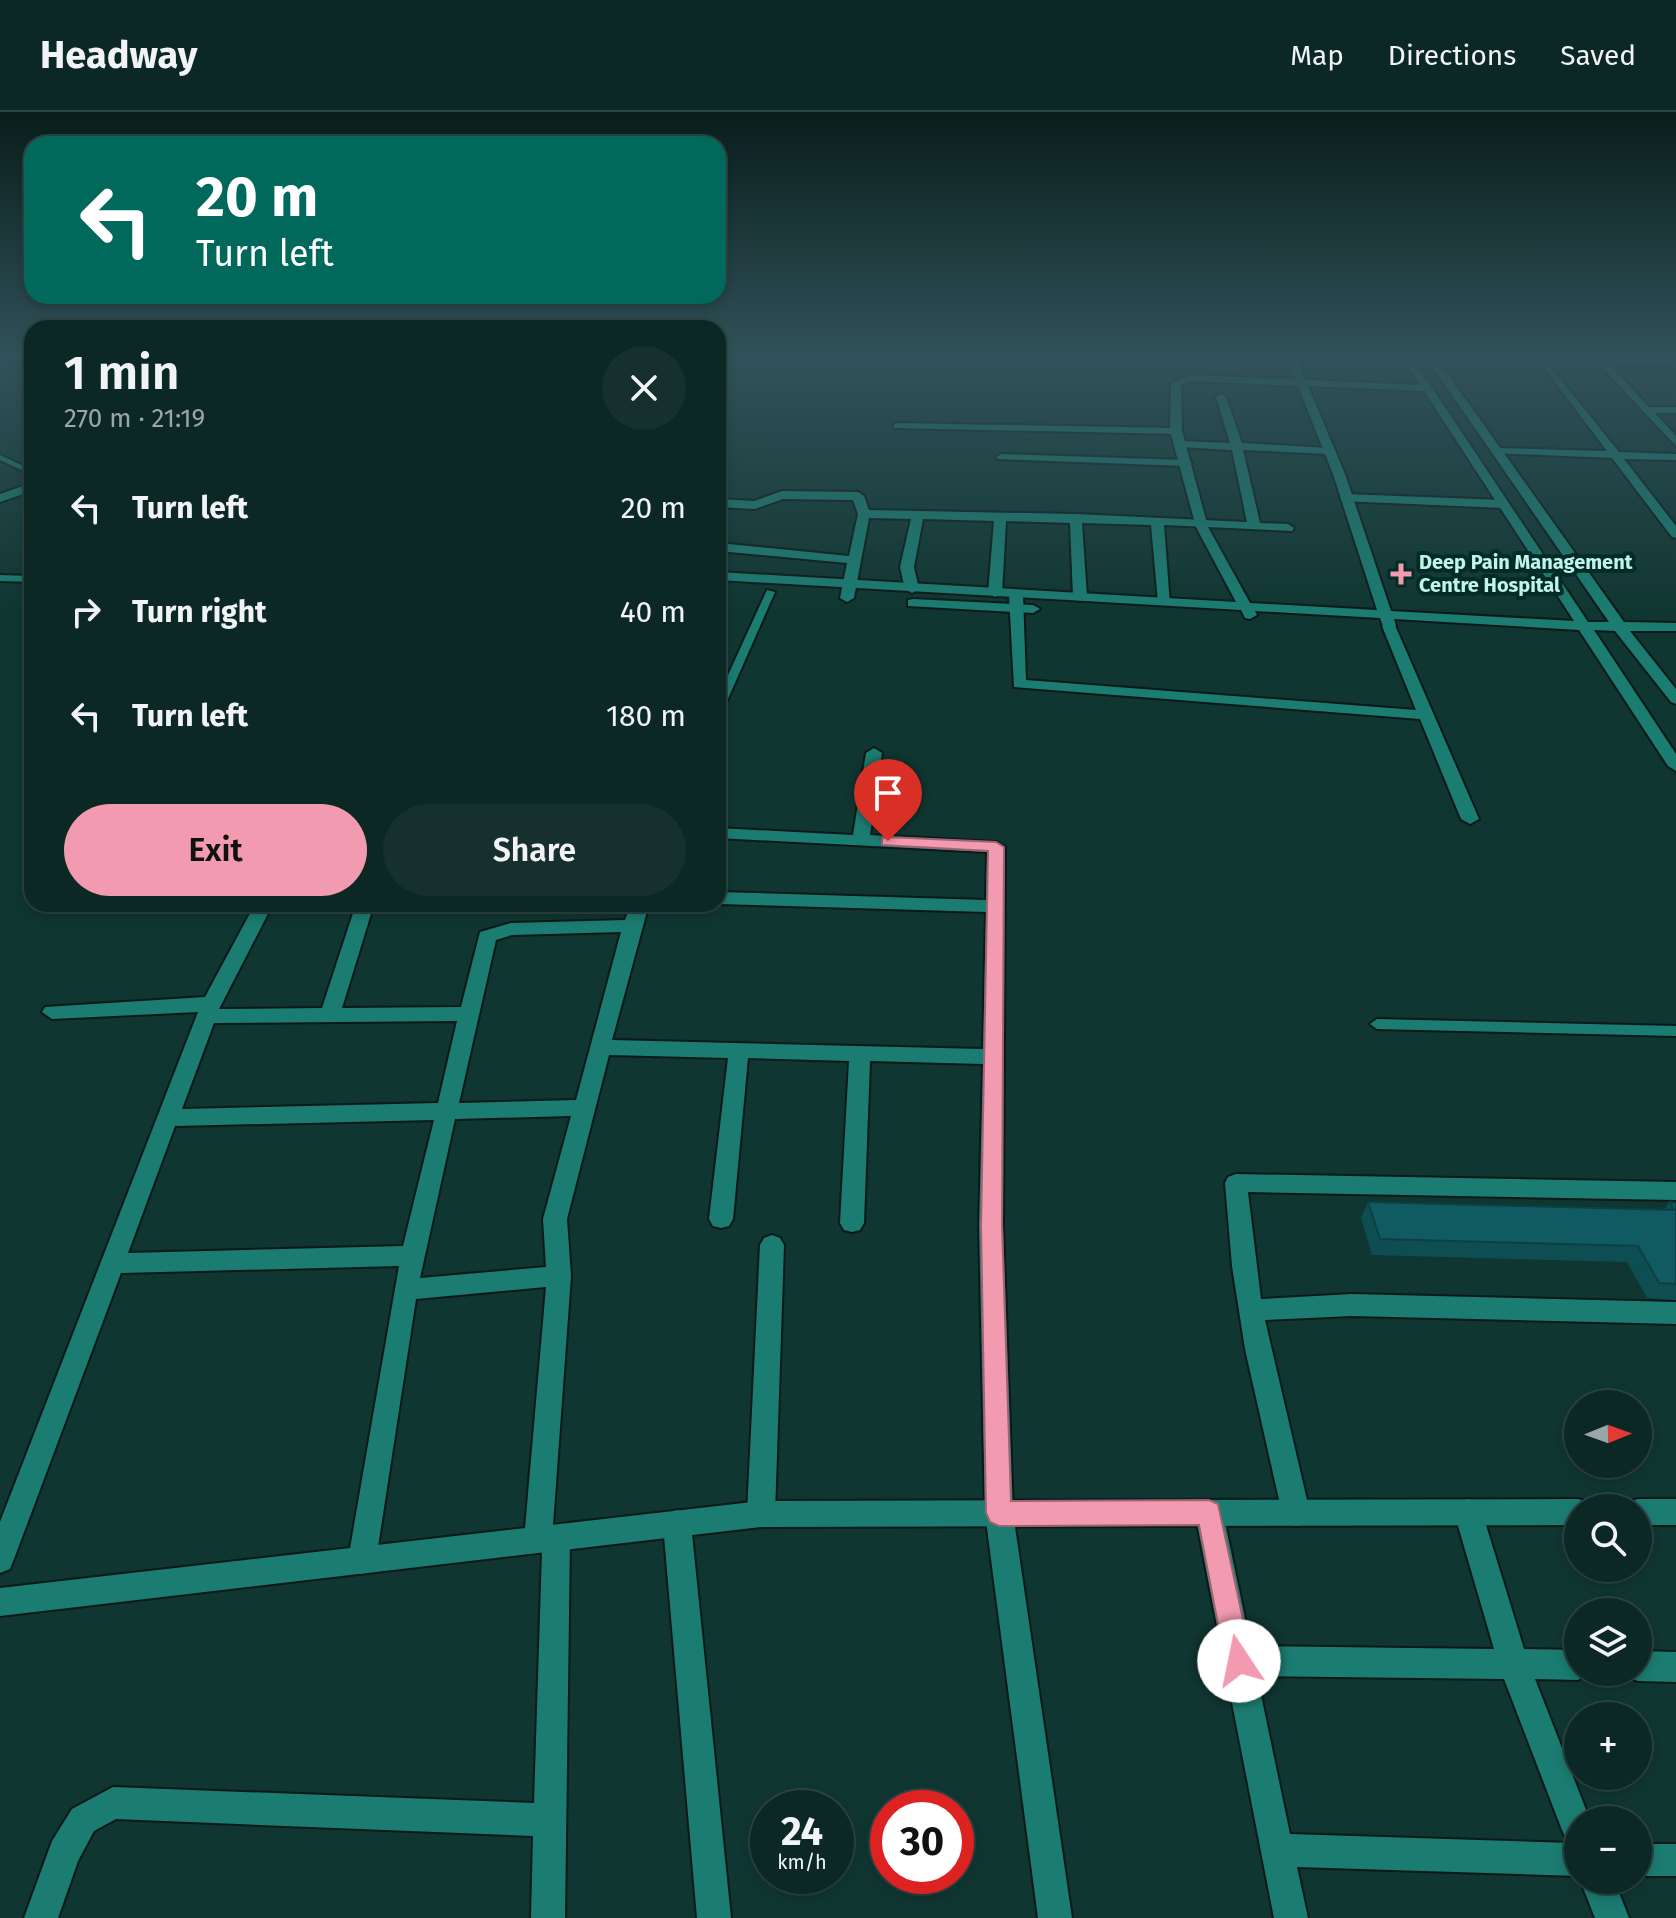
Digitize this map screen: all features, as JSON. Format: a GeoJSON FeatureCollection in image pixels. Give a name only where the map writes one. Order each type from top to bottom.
{"type":"FeatureCollection","features":[{"type":"Feature","properties":{"kind":"street"},"geometry":{"type":"LineString","coordinates":[[1180,443],[1201,523],[1249,613]]}},
{"type":"Feature","properties":{"kind":"street"},"geometry":{"type":"LineString","coordinates":[[1213,443],[1329,451]]}},
{"type":"Feature","properties":{"kind":"street"},"geometry":{"type":"LineString","coordinates":[[1236,443],[1254,526]]}},
{"type":"Feature","properties":{"kind":"street"},"geometry":{"type":"LineString","coordinates":[[1326,443],[1386,620],[1470,819]]}},
{"type":"Feature","properties":{"kind":"street"},"geometry":{"type":"LineString","coordinates":[[1464,443],[1676,766]]}},
{"type":"Feature","properties":{"kind":"street"},"geometry":{"type":"LineString","coordinates":[[1491,443],[1619,625],[1676,699]]}},
{"type":"Feature","properties":{"kind":"street"},"geometry":{"type":"LineString","coordinates":[[1604,443],[1676,534]]}},
{"type":"Feature","properties":{"kind":"street"},"geometry":{"type":"LineString","coordinates":[[1496,451],[1676,457]]}},
{"type":"Feature","properties":{"kind":"street"},"geometry":{"type":"LineString","coordinates":[[1002,457],[1186,463]]}},
{"type":"Feature","properties":{"kind":"street"},"geometry":{"type":"LineString","coordinates":[[0,498],[24,490]]}},
{"type":"Feature","properties":{"kind":"street"},"geometry":{"type":"LineString","coordinates":[[726,503],[755,505],[782,495],[858,496],[864,514],[848,591]]}},
{"type":"Feature","properties":{"kind":"street"},"geometry":{"type":"LineString","coordinates":[[1346,498],[1503,504]]}},
{"type":"Feature","properties":{"kind":"street"},"geometry":{"type":"LineString","coordinates":[[864,514],[1076,518],[1288,528]]}},
{"type":"Feature","properties":{"kind":"street"},"geometry":{"type":"LineString","coordinates":[[912,589],[907,567],[918,515]]}},
{"type":"Feature","properties":{"kind":"street"},"geometry":{"type":"LineString","coordinates":[[995,593],[1000,517]]}},
{"type":"Feature","properties":{"kind":"street"},"geometry":{"type":"LineString","coordinates":[[1076,518],[1080,597]]}},
{"type":"Feature","properties":{"kind":"street"},"geometry":{"type":"LineString","coordinates":[[1157,521],[1165,602]]}},
{"type":"Feature","properties":{"kind":"street"},"geometry":{"type":"LineString","coordinates":[[726,548],[853,560]]}},
{"type":"Feature","properties":{"kind":"street"},"geometry":{"type":"LineString","coordinates":[[726,577],[848,591],[1016,602],[1386,620],[1676,639]]}},
{"type":"Feature","properties":{"kind":"street"},"geometry":{"type":"LineString","coordinates":[[726,589],[770,592],[912,589],[995,593],[1016,602],[1080,597],[1165,602],[1249,613]]}},
{"type":"Feature","properties":{"kind":"street"},"geometry":{"type":"LineString","coordinates":[[1016,602],[1019,684],[1427,715]]}},
{"type":"Feature","properties":{"kind":"street"},"geometry":{"type":"LineString","coordinates":[[1586,632],[1619,625],[1676,627]]}},
{"type":"Feature","properties":{"kind":"street"},"geometry":{"type":"LineString","coordinates":[[861,840],[874,753]]}},
{"type":"Feature","properties":{"kind":"street"},"geometry":{"type":"LineString","coordinates":[[726,833],[996,847],[991,1225],[999,1513],[1055,1918]]}},
{"type":"Feature","properties":{"kind":"street"},"geometry":{"type":"LineString","coordinates":[[726,898],[995,906]]}},
{"type":"Feature","properties":{"kind":"street"},"geometry":{"type":"LineString","coordinates":[[0,1559],[209,1010],[260,912]]}},
{"type":"Feature","properties":{"kind":"street"},"geometry":{"type":"LineString","coordinates":[[330,1015],[362,912]]}},
{"type":"Feature","properties":{"kind":"street"},"geometry":{"type":"LineString","coordinates":[[548,1918],[547,1539],[559,1276],[555,1219],[637,912]]}},
{"type":"Feature","properties":{"kind":"street"},"geometry":{"type":"LineString","coordinates":[[362,1560],[405,1290],[487,936],[511,929],[632,926]]}},
{"type":"Feature","properties":{"kind":"street"},"geometry":{"type":"LineString","coordinates":[[52,1012],[209,1010],[330,1015],[471,1014]]}},
{"type":"Feature","properties":{"kind":"street"},"geometry":{"type":"LineString","coordinates":[[601,1047],[993,1057]]}},
{"type":"Feature","properties":{"kind":"street"},"geometry":{"type":"LineString","coordinates":[[721,1219],[739,1049]]}},
{"type":"Feature","properties":{"kind":"street"},"geometry":{"type":"LineString","coordinates":[[852,1223],[860,1053]]}},
{"type":"Feature","properties":{"kind":"street"},"geometry":{"type":"LineString","coordinates":[[167,1118],[447,1114],[585,1108]]}},
{"type":"Feature","properties":{"kind":"street"},"geometry":{"type":"LineString","coordinates":[[1296,1513],[1268,1404],[1239,1226],[1236,1183],[1676,1191]]}},
{"type":"Feature","properties":{"kind":"street"},"geometry":{"type":"LineString","coordinates":[[761,1514],[772,1245]]}},
{"type":"Feature","properties":{"kind":"street"},"geometry":{"type":"LineString","coordinates":[[112,1263],[413,1256]]}},
{"type":"Feature","properties":{"kind":"street"},"geometry":{"type":"LineString","coordinates":[[405,1290],[559,1276]]}},
{"type":"Feature","properties":{"kind":"street"},"geometry":{"type":"LineString","coordinates":[[1253,1310],[1352,1305],[1676,1313]]}},
{"type":"Feature","properties":{"kind":"street"},"geometry":{"type":"LineString","coordinates":[[1468,1512],[1514,1665],[1569,1806]]}},
{"type":"Feature","properties":{"kind":"street"},"geometry":{"type":"LineString","coordinates":[[0,1602],[761,1514],[1564,1512]]}},
{"type":"Feature","properties":{"kind":"street"},"geometry":{"type":"LineString","coordinates":[[1652,1512],[1676,1512]]}},
{"type":"Feature","properties":{"kind":"street"},"geometry":{"type":"LineString","coordinates":[[1209,1513],[1291,1918]]}},
{"type":"Feature","properties":{"kind":"street"},"geometry":{"type":"LineString","coordinates":[[677,1524],[714,1918]]}},
{"type":"Feature","properties":{"kind":"street"},"geometry":{"type":"LineString","coordinates":[[1239,1661],[1564,1665]]}},
{"type":"Feature","properties":{"kind":"street"},"geometry":{"type":"LineString","coordinates":[[1652,1666],[1676,1667]]}},
{"type":"Feature","properties":{"kind":"street"},"geometry":{"type":"LineString","coordinates":[[41,1918],[64,1853],[83,1820],[113,1803],[550,1820]]}},
{"type":"Feature","properties":{"kind":"street"},"geometry":{"type":"LineString","coordinates":[[1277,1850],[1564,1860]]}},
{"type":"Feature","properties":{"kind":"street"},"geometry":{"type":"LineString","coordinates":[[1652,1860],[1676,1860]]}},
{"type":"Feature","properties":{"kind":"street"},"geometry":{"type":"LineString","coordinates":[[1603,1894],[1612,1918]]}},
{"type":"Feature","properties":{"kind":"lane"},"geometry":{"type":"LineString","coordinates":[[0,457],[24,469]]}},
{"type":"Feature","properties":{"kind":"lane"},"geometry":{"type":"LineString","coordinates":[[0,578],[24,579]]}},
{"type":"Feature","properties":{"kind":"lane"},"geometry":{"type":"LineString","coordinates":[[726,692],[770,592]]}},
{"type":"Feature","properties":{"kind":"lane"},"geometry":{"type":"LineString","coordinates":[[1377,1024],[1676,1031]]}},
{"type":"Feature","properties":{"kind":"building"},"geometry":{"type":"Polygon","coordinates":[[[1368,1202],[1674,1210],[1670,1202],[1676,1203],[1676,1284],[1659,1283],[1638,1246],[1380,1239],[1368,1202]]]}},
{"type":"Feature","properties":{"kind":"place","name":"Deep Pain Management Centre Hospital"},"geometry":{"type":"Point","coordinates":[1401,574]}},
{"type":"Feature","properties":{"kind":"route"},"geometry":{"type":"LineString","coordinates":[[888,841],[996,847],[991,1225],[999,1513],[1209,1513],[1239,1661]]}}]}
